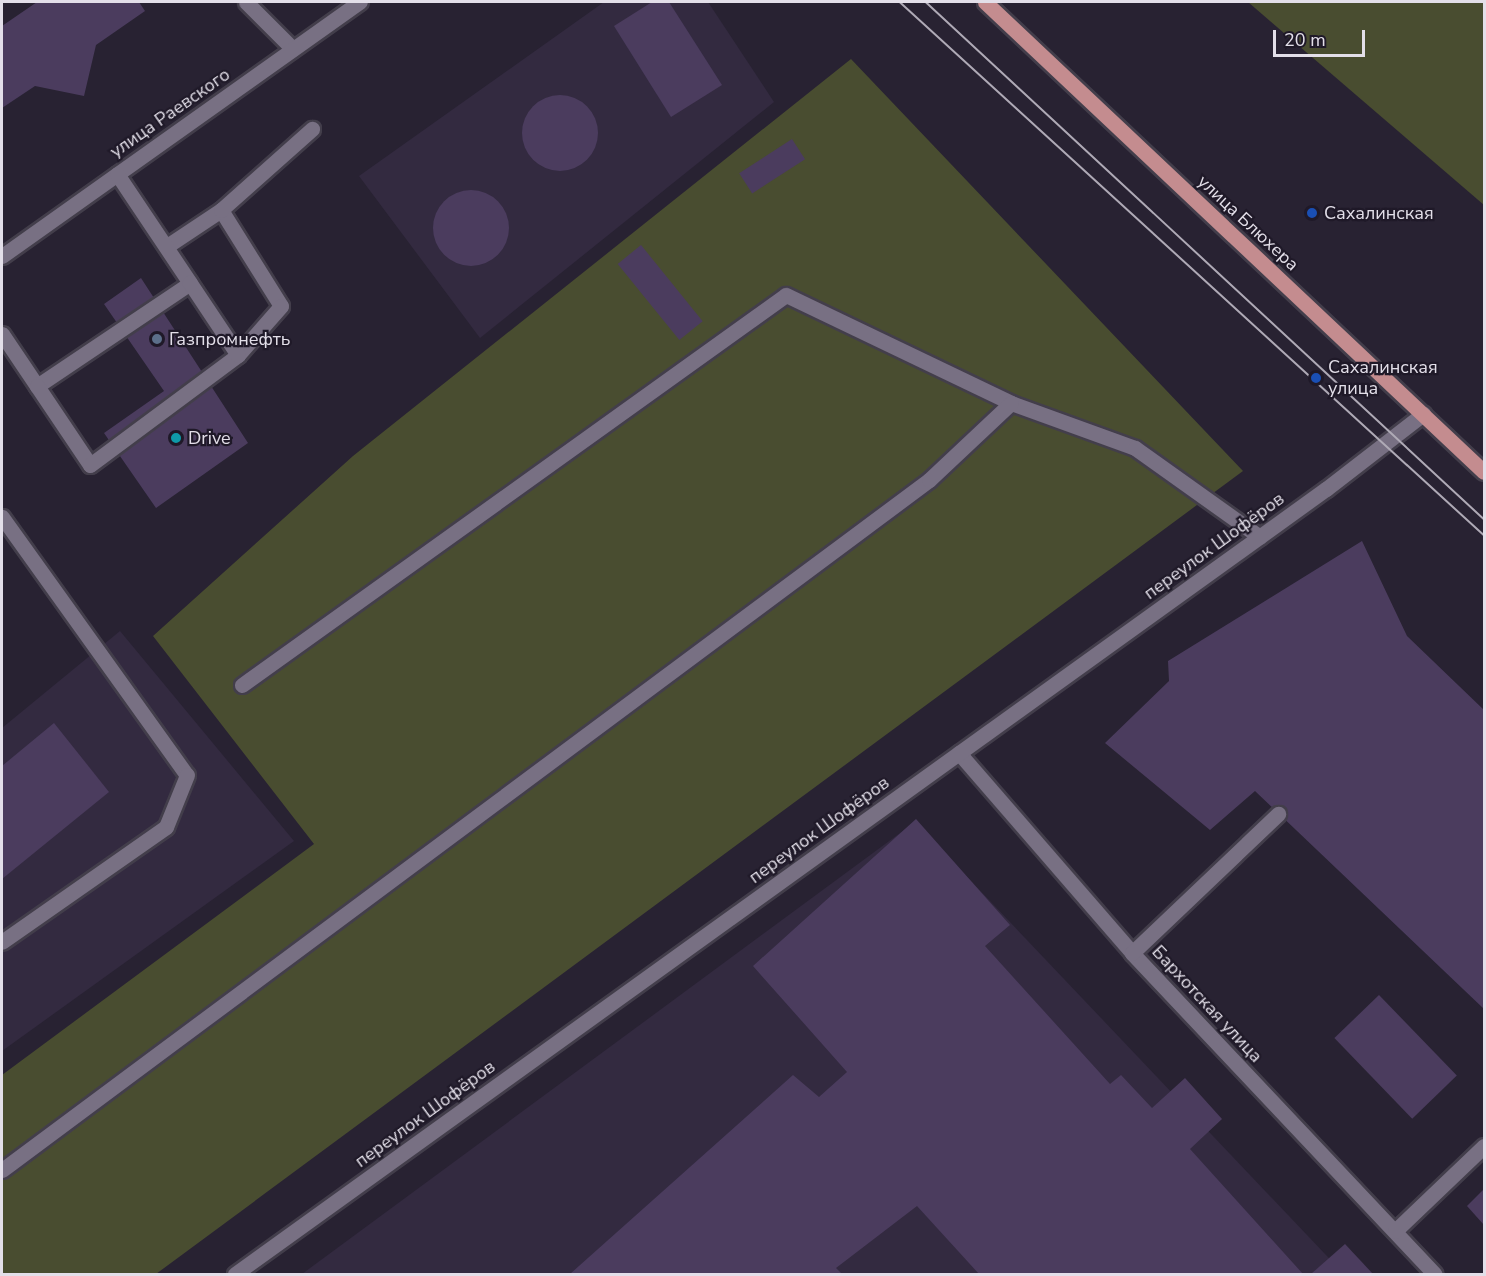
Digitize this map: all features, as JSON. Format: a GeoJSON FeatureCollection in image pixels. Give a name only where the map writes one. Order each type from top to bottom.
{"type":"FeatureCollection","features":[{"type":"Feature","properties":{"kind":"main road","name":"улица Блюхера"},"geometry":{"type":"LineString","coordinates":[[985,2],[1485,472]]}},
{"type":"Feature","properties":{"kind":"street"},"geometry":{"type":"LineString","coordinates":[[246,2],[293,49]]}},
{"type":"Feature","properties":{"kind":"street","name":"улица Раевского"},"geometry":{"type":"LineString","coordinates":[[2,256],[293,49],[353,3]]}},
{"type":"Feature","properties":{"kind":"street"},"geometry":{"type":"LineString","coordinates":[[167,246],[221,210],[312,129]]}},
{"type":"Feature","properties":{"kind":"street"},"geometry":{"type":"LineString","coordinates":[[117,174],[238,355]]}},
{"type":"Feature","properties":{"kind":"street"},"geometry":{"type":"LineString","coordinates":[[2,334],[90,465],[238,355],[281,306],[221,210]]}},
{"type":"Feature","properties":{"kind":"street"},"geometry":{"type":"LineString","coordinates":[[37,386],[190,283]]}},
{"type":"Feature","properties":{"kind":"street"},"geometry":{"type":"LineString","coordinates":[[242,685],[786,295],[1011,403],[1135,448],[1260,537]]}},
{"type":"Feature","properties":{"kind":"street"},"geometry":{"type":"LineString","coordinates":[[2,1170],[929,480],[1011,403]]}},
{"type":"Feature","properties":{"kind":"street","name":"переулок Шофёров"},"geometry":{"type":"LineString","coordinates":[[235,1275],[1260,537],[1423,414]]}},
{"type":"Feature","properties":{"kind":"street"},"geometry":{"type":"LineString","coordinates":[[2,517],[187,775],[166,827],[2,942]]}},
{"type":"Feature","properties":{"kind":"street","name":"Бархотская улица"},"geometry":{"type":"LineString","coordinates":[[959,753],[1132,953],[1434,1275]]}},
{"type":"Feature","properties":{"kind":"street"},"geometry":{"type":"LineString","coordinates":[[1132,953],[1278,814]]}},
{"type":"Feature","properties":{"kind":"street"},"geometry":{"type":"LineString","coordinates":[[1395,1231],[1485,1146]]}},
{"type":"Feature","properties":{"kind":"shaded area"},"geometry":{"type":"Polygon","coordinates":[[[604,2],[708,2],[774,102],[480,338],[359,176],[604,2]]]}},
{"type":"Feature","properties":{"kind":"shaded area"},"geometry":{"type":"Polygon","coordinates":[[[120,631],[294,841],[2,1051],[2,728],[120,631]]]}},
{"type":"Feature","properties":{"kind":"shaded area"},"geometry":{"type":"Polygon","coordinates":[[[915,822],[1344,1274],[302,1274],[915,822]]]}},
{"type":"Feature","properties":{"kind":"green space"},"geometry":{"type":"Polygon","coordinates":[[[1248,2],[1484,2],[1484,205],[1248,2]]]}},
{"type":"Feature","properties":{"kind":"green space"},"geometry":{"type":"Polygon","coordinates":[[[851,59],[1243,471],[156,1274],[2,1274],[2,1075],[314,844],[153,636],[353,456],[851,59]]]}},
{"type":"Feature","properties":{"kind":"building"},"geometry":{"type":"Polygon","coordinates":[[[37,2],[139,2],[145,11],[96,45],[84,96],[35,86],[2,108],[2,26],[37,2]]]}},
{"type":"Feature","properties":{"kind":"building"},"geometry":{"type":"Polygon","coordinates":[[[652,2],[669,2],[722,85],[671,117],[614,26],[652,2]]]}},
{"type":"Feature","properties":{"kind":"building"},"geometry":{"type":"Polygon","coordinates":[[[560,95],[574,98],[587,106],[595,119],[598,133],[595,147],[587,160],[574,168],[560,171],[546,168],[533,160],[525,147],[522,133],[525,119],[533,106],[546,98],[560,95]]]}},
{"type":"Feature","properties":{"kind":"building"},"geometry":{"type":"Polygon","coordinates":[[[792,139],[805,159],[752,193],[739,173],[792,139]]]}},
{"type":"Feature","properties":{"kind":"building"},"geometry":{"type":"Polygon","coordinates":[[[471,190],[486,193],[498,201],[506,213],[509,228],[506,243],[498,255],[486,263],[471,266],[456,263],[444,255],[436,243],[433,228],[436,213],[444,201],[456,193],[471,190]]]}},
{"type":"Feature","properties":{"kind":"building"},"geometry":{"type":"Polygon","coordinates":[[[641,245],[703,321],[679,340],[618,264],[641,245]]]}},
{"type":"Feature","properties":{"kind":"building","name":"Drive"},"geometry":{"type":"Polygon","coordinates":[[[141,278],[248,443],[156,508],[104,433],[164,391],[104,304],[141,278]]]}},
{"type":"Feature","properties":{"kind":"building"},"geometry":{"type":"Polygon","coordinates":[[[1362,541],[1407,636],[1484,710],[1484,1009],[1255,791],[1210,830],[1105,743],[1169,681],[1168,661],[1362,541]]]}},
{"type":"Feature","properties":{"kind":"building"},"geometry":{"type":"Polygon","coordinates":[[[54,723],[109,792],[2,879],[2,766],[54,723]]]}},
{"type":"Feature","properties":{"kind":"building"},"geometry":{"type":"Polygon","coordinates":[[[916,819],[1010,925],[985,946],[1110,1084],[1121,1075],[1152,1108],[1185,1078],[1222,1119],[1190,1149],[1303,1274],[979,1274],[917,1206],[836,1268],[842,1274],[570,1274],[793,1075],[819,1097],[847,1072],[753,966],[916,819]]]}},
{"type":"Feature","properties":{"kind":"building"},"geometry":{"type":"Polygon","coordinates":[[[1379,995],[1457,1076],[1412,1119],[1334,1038],[1379,995]]]}},
{"type":"Feature","properties":{"kind":"building"},"geometry":{"type":"Polygon","coordinates":[[[1484,1189],[1484,1225],[1467,1206],[1484,1189]]]}},
{"type":"Feature","properties":{"kind":"building"},"geometry":{"type":"Polygon","coordinates":[[[1345,1244],[1373,1274],[1311,1274],[1345,1244]]]}},
{"type":"Feature","properties":{"kind":"tram line"},"geometry":{"type":"LineString","coordinates":[[900,2],[1484,535]]}},
{"type":"Feature","properties":{"kind":"tram line"},"geometry":{"type":"LineString","coordinates":[[926,2],[1484,519]]}},
{"type":"Feature","properties":{"kind":"place","name":"Сахалинская"},"geometry":{"type":"Point","coordinates":[1312,213]}},
{"type":"Feature","properties":{"kind":"place","name":"Газпромнефть"},"geometry":{"type":"Point","coordinates":[157,339]}},
{"type":"Feature","properties":{"kind":"place","name":"Сахалинская улица"},"geometry":{"type":"Point","coordinates":[1316,378]}},
{"type":"Feature","properties":{"kind":"place","name":"Drive"},"geometry":{"type":"Point","coordinates":[176,438]}}]}
